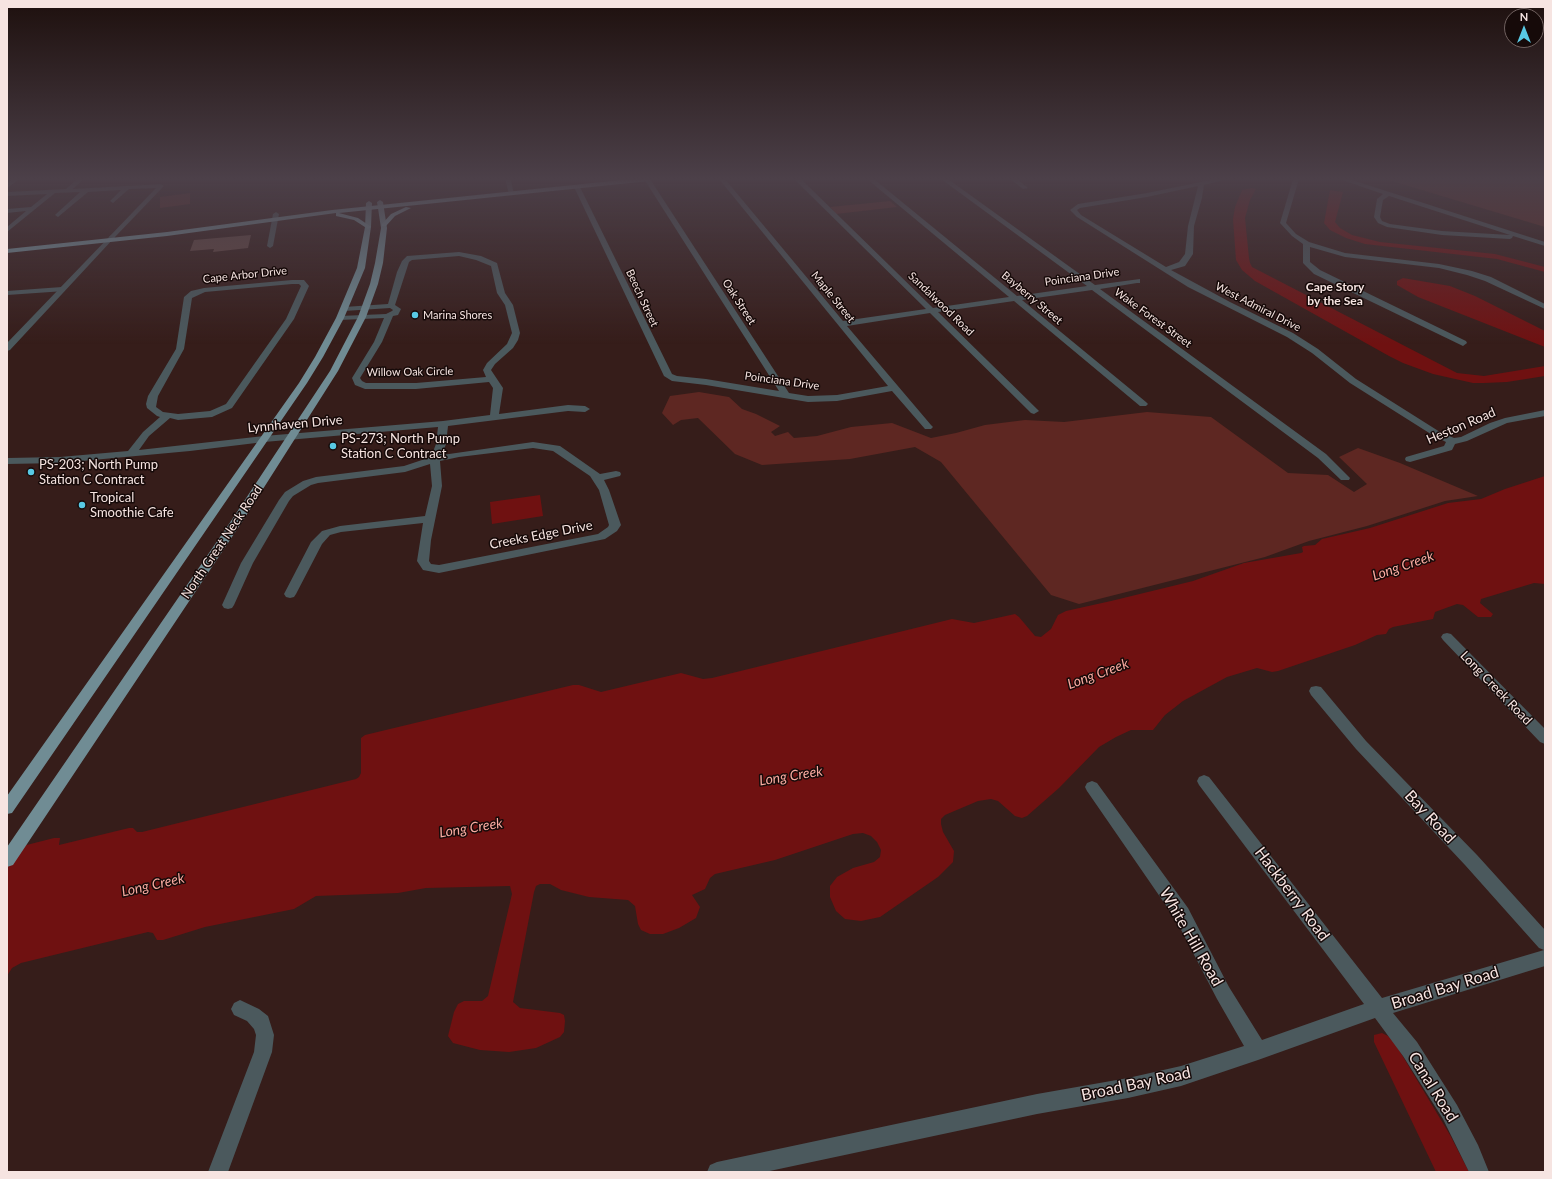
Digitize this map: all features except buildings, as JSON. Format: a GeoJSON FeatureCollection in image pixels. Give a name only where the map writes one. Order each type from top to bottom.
{"type":"FeatureCollection","features":[{"type":"Feature","properties":{"kind":"highway"},"geometry":{"type":"LineString","coordinates":[[7,251],[143,234]]}},
{"type":"Feature","properties":{"kind":"highway"},"geometry":{"type":"LineString","coordinates":[[7,247],[110,239]]}},
{"type":"Feature","properties":{"kind":"main road","name":"North Great Neck Road"},"geometry":{"type":"LineString","coordinates":[[7,808],[308,375],[329,340],[342,314],[361,268],[367,234]]}},
{"type":"Feature","properties":{"kind":"main road","name":"North Great Neck Road"},"geometry":{"type":"LineString","coordinates":[[7,860],[292,437],[334,371],[366,308],[379,263],[383,234]]}},
{"type":"Feature","properties":{"kind":"street"},"geometry":{"type":"LineString","coordinates":[[7,348],[115,234]]}},
{"type":"Feature","properties":{"kind":"street"},"geometry":{"type":"LineString","coordinates":[[270,246],[272,234]]}},
{"type":"Feature","properties":{"kind":"street","name":"Beech Street"},"geometry":{"type":"LineString","coordinates":[[601,234],[665,372],[671,378],[690,380]]}},
{"type":"Feature","properties":{"kind":"street","name":"Oak Street"},"geometry":{"type":"LineString","coordinates":[[683,234],[786,396]]}},
{"type":"Feature","properties":{"kind":"street","name":"Maple Street"},"geometry":{"type":"LineString","coordinates":[[767,234],[928,427]]}},
{"type":"Feature","properties":{"kind":"street","name":"Sandalwood Road"},"geometry":{"type":"LineString","coordinates":[[853,234],[1034,410]]}},
{"type":"Feature","properties":{"kind":"street","name":"Bayberry Street"},"geometry":{"type":"LineString","coordinates":[[937,234],[1143,404]]}},
{"type":"Feature","properties":{"kind":"street","name":"Wake Forest Street"},"geometry":{"type":"LineString","coordinates":[[1019,234],[1322,456],[1345,478]]}},
{"type":"Feature","properties":{"kind":"street","name":"West Admiral Drive"},"geometry":{"type":"LineString","coordinates":[[1109,234],[1227,304],[1290,335],[1372,393],[1437,434],[1452,440]]}},
{"type":"Feature","properties":{"kind":"street"},"geometry":{"type":"LineString","coordinates":[[1166,269],[1182,264],[1189,254],[1191,234]]}},
{"type":"Feature","properties":{"kind":"street"},"geometry":{"type":"LineString","coordinates":[[1295,234],[1307,243],[1346,255],[1439,266],[1469,273],[1488,280],[1545,307]]}},
{"type":"Feature","properties":{"kind":"street"},"geometry":{"type":"LineString","coordinates":[[1455,234],[1504,237],[1519,236]]}},
{"type":"Feature","properties":{"kind":"street"},"geometry":{"type":"LineString","coordinates":[[1513,234],[1545,244]]}},
{"type":"Feature","properties":{"kind":"street"},"geometry":{"type":"LineString","coordinates":[[1307,243],[1307,263],[1317,272],[1463,343]]}},
{"type":"Feature","properties":{"kind":"street","name":"Willow Oak Circle"},"geometry":{"type":"LineString","coordinates":[[493,379],[446,385],[365,386],[358,383],[356,378],[378,342],[390,311],[401,272],[406,261],[410,258],[459,254],[478,258],[494,265],[501,294],[510,305],[516,333],[510,346],[488,366],[488,374],[493,379],[498,388],[494,418]]}},
{"type":"Feature","properties":{"kind":"street","name":"Cape Arbor Drive"},"geometry":{"type":"LineString","coordinates":[[292,282],[304,284],[305,286],[300,297],[283,330],[229,406],[219,412],[205,415],[178,417],[167,416],[156,412],[151,404],[157,388],[180,349],[188,297],[194,293],[204,290],[292,282]]}},
{"type":"Feature","properties":{"kind":"street","name":"Poinciana Drive"},"geometry":{"type":"LineString","coordinates":[[841,324],[1137,282]]}},
{"type":"Feature","properties":{"kind":"street"},"geometry":{"type":"LineString","coordinates":[[7,293],[62,289]]}},
{"type":"Feature","properties":{"kind":"street"},"geometry":{"type":"LineString","coordinates":[[342,314],[366,308],[390,311]]}},
{"type":"Feature","properties":{"kind":"street"},"geometry":{"type":"LineString","coordinates":[[342,314],[362,317],[390,311]]}},
{"type":"Feature","properties":{"kind":"street","name":"Poinciana Drive"},"geometry":{"type":"LineString","coordinates":[[690,380],[808,399],[830,399],[894,388]]}},
{"type":"Feature","properties":{"kind":"street","name":"Lynnhaven Drive"},"geometry":{"type":"LineString","coordinates":[[7,461],[60,460],[264,439],[443,424],[568,408],[585,409]]}},
{"type":"Feature","properties":{"kind":"street","name":"Heston Road"},"geometry":{"type":"LineString","coordinates":[[1410,459],[1448,448],[1452,440],[1458,441],[1464,439],[1505,421],[1545,413]]}},
{"type":"Feature","properties":{"kind":"street"},"geometry":{"type":"LineString","coordinates":[[131,453],[146,434],[167,416]]}},
{"type":"Feature","properties":{"kind":"street"},"geometry":{"type":"LineString","coordinates":[[435,459],[441,444],[443,424]]}},
{"type":"Feature","properties":{"kind":"street"},"geometry":{"type":"LineString","coordinates":[[228,605],[247,563],[284,500],[296,489],[307,483],[326,478],[405,469],[435,459],[458,454],[542,445],[562,451],[598,478],[616,474]]}},
{"type":"Feature","properties":{"kind":"street","name":"Creeks Edge Drive"},"geometry":{"type":"LineString","coordinates":[[435,459],[437,486],[425,540],[423,561],[427,567],[432,568],[475,562],[602,537],[610,533],[614,525],[604,490],[598,478]]}},
{"type":"Feature","properties":{"kind":"street"},"geometry":{"type":"LineString","coordinates":[[290,594],[317,542],[326,533],[340,529],[429,519]]}},
{"type":"Feature","properties":{"kind":"street","name":"Long Creek Road"},"geometry":{"type":"LineString","coordinates":[[1447,637],[1545,738]]}},
{"type":"Feature","properties":{"kind":"street","name":"Bay Road"},"geometry":{"type":"LineString","coordinates":[[1316,691],[1361,745],[1471,860],[1545,942]]}},
{"type":"Feature","properties":{"kind":"street","name":"Hackberry Road"},"geometry":{"type":"LineString","coordinates":[[1204,781],[1379,1008]]}},
{"type":"Feature","properties":{"kind":"street","name":"White Hill Road"},"geometry":{"type":"LineString","coordinates":[[1092,787],[1182,914],[1223,993],[1258,1051]]}},
{"type":"Feature","properties":{"kind":"street","name":"Broad Bay Road"},"geometry":{"type":"LineString","coordinates":[[717,1172],[1029,1105],[1128,1088],[1181,1076],[1258,1051],[1360,1014],[1545,958]]}},
{"type":"Feature","properties":{"kind":"street","name":"Canal Road"},"geometry":{"type":"LineString","coordinates":[[1379,1008],[1428,1075],[1454,1119],[1471,1152],[1479,1172]]}},
{"type":"Feature","properties":{"kind":"street"},"geometry":{"type":"LineString","coordinates":[[218,1172],[263,1052],[265,1035],[261,1023],[253,1015],[240,1009]]}},
{"type":"Feature","properties":{"kind":"shaded area"},"geometry":{"type":"Polygon","coordinates":[[[699,392],[729,397],[742,409],[780,426],[771,432],[775,436],[788,432],[794,438],[817,436],[851,427],[892,423],[931,438],[985,425],[1025,420],[1064,422],[1147,412],[1211,417],[1288,473],[1328,475],[1354,492],[1367,484],[1339,457],[1358,448],[1400,463],[1478,496],[1445,501],[1367,526],[1309,541],[1265,557],[1079,604],[1051,595],[941,462],[915,447],[850,459],[762,465],[735,454],[698,418],[681,420],[673,425],[662,413],[670,396],[699,392]]]}},
{"type":"Feature","properties":{"kind":"water"},"geometry":{"type":"Polygon","coordinates":[[[1234,234],[1247,234],[1249,258],[1252,267],[1457,373],[1484,376],[1545,366],[1545,376],[1507,382],[1473,383],[1433,374],[1403,363],[1255,281],[1242,270],[1236,260],[1234,234]]]}},
{"type":"Feature","properties":{"kind":"water"},"geometry":{"type":"Polygon","coordinates":[[[1338,234],[1350,234],[1380,242],[1495,254],[1545,267],[1545,272],[1497,259],[1365,244],[1338,234]]]}},
{"type":"Feature","properties":{"kind":"water"},"geometry":{"type":"Polygon","coordinates":[[[1403,278],[1450,286],[1475,296],[1545,331],[1545,347],[1418,297],[1397,285],[1397,281],[1403,278]]]}},
{"type":"Feature","properties":{"kind":"water","name":"Long Creek"},"geometry":{"type":"Polygon","coordinates":[[[1545,476],[1545,584],[1534,583],[1481,599],[1480,603],[1493,614],[1491,617],[1478,617],[1463,605],[1457,604],[1435,612],[1433,619],[1393,627],[1389,629],[1386,634],[1377,635],[1355,645],[1278,671],[1272,672],[1257,668],[1227,677],[1183,701],[1165,715],[1153,730],[1131,730],[1099,747],[1059,788],[1027,816],[1022,818],[1015,816],[998,801],[991,799],[978,801],[945,815],[941,819],[941,824],[943,832],[954,851],[953,862],[938,877],[880,917],[861,921],[845,919],[836,911],[830,897],[830,886],[837,877],[853,868],[874,862],[880,857],[881,850],[877,842],[871,836],[863,833],[853,834],[775,860],[715,874],[710,878],[705,889],[692,895],[700,907],[696,918],[679,928],[663,934],[650,934],[641,930],[638,924],[635,906],[628,900],[589,897],[561,890],[550,884],[540,884],[536,886],[513,1002],[520,1008],[560,1013],[564,1015],[565,1021],[564,1032],[560,1037],[536,1048],[509,1052],[480,1050],[453,1043],[448,1036],[454,1012],[458,1004],[464,1001],[482,1001],[488,996],[512,894],[510,886],[426,888],[398,893],[316,896],[294,909],[205,927],[163,940],[157,940],[153,933],[148,932],[21,963],[12,968],[7,976],[7,850],[54,838],[60,838],[59,845],[129,828],[133,828],[137,832],[142,832],[356,779],[361,773],[361,738],[365,735],[573,685],[579,685],[601,692],[681,673],[703,679],[712,678],[952,619],[974,623],[1015,614],[1035,636],[1041,637],[1051,629],[1058,615],[1066,611],[1193,581],[1244,563],[1301,553],[1303,552],[1302,547],[1315,545],[1322,539],[1370,528],[1448,503],[1481,499],[1505,489],[1545,476]]]}},
{"type":"Feature","properties":{"kind":"water"},"geometry":{"type":"Polygon","coordinates":[[[540,495],[543,516],[492,524],[490,502],[540,495]]]}},
{"type":"Feature","properties":{"kind":"water"},"geometry":{"type":"Polygon","coordinates":[[[1382,1033],[1388,1036],[1396,1045],[1450,1135],[1469,1172],[1436,1172],[1374,1042],[1374,1035],[1382,1033]]]}},
{"type":"Feature","properties":{"kind":"place","name":"Marina Shores"},"geometry":{"type":"Point","coordinates":[415,315]}},
{"type":"Feature","properties":{"kind":"place","name":"PS-273; North Pump Station C Contract"},"geometry":{"type":"Point","coordinates":[333,446]}},
{"type":"Feature","properties":{"kind":"place","name":"PS-203; North Pump Station C Contract"},"geometry":{"type":"Point","coordinates":[31,472]}},
{"type":"Feature","properties":{"kind":"place","name":"Tropical Smoothie Cafe"},"geometry":{"type":"Point","coordinates":[82,505]}},
{"type":"Feature","properties":{"kind":"district","name":"Cape Story by the Sea"},"geometry":{"type":"Point","coordinates":[1335,294]}}]}
